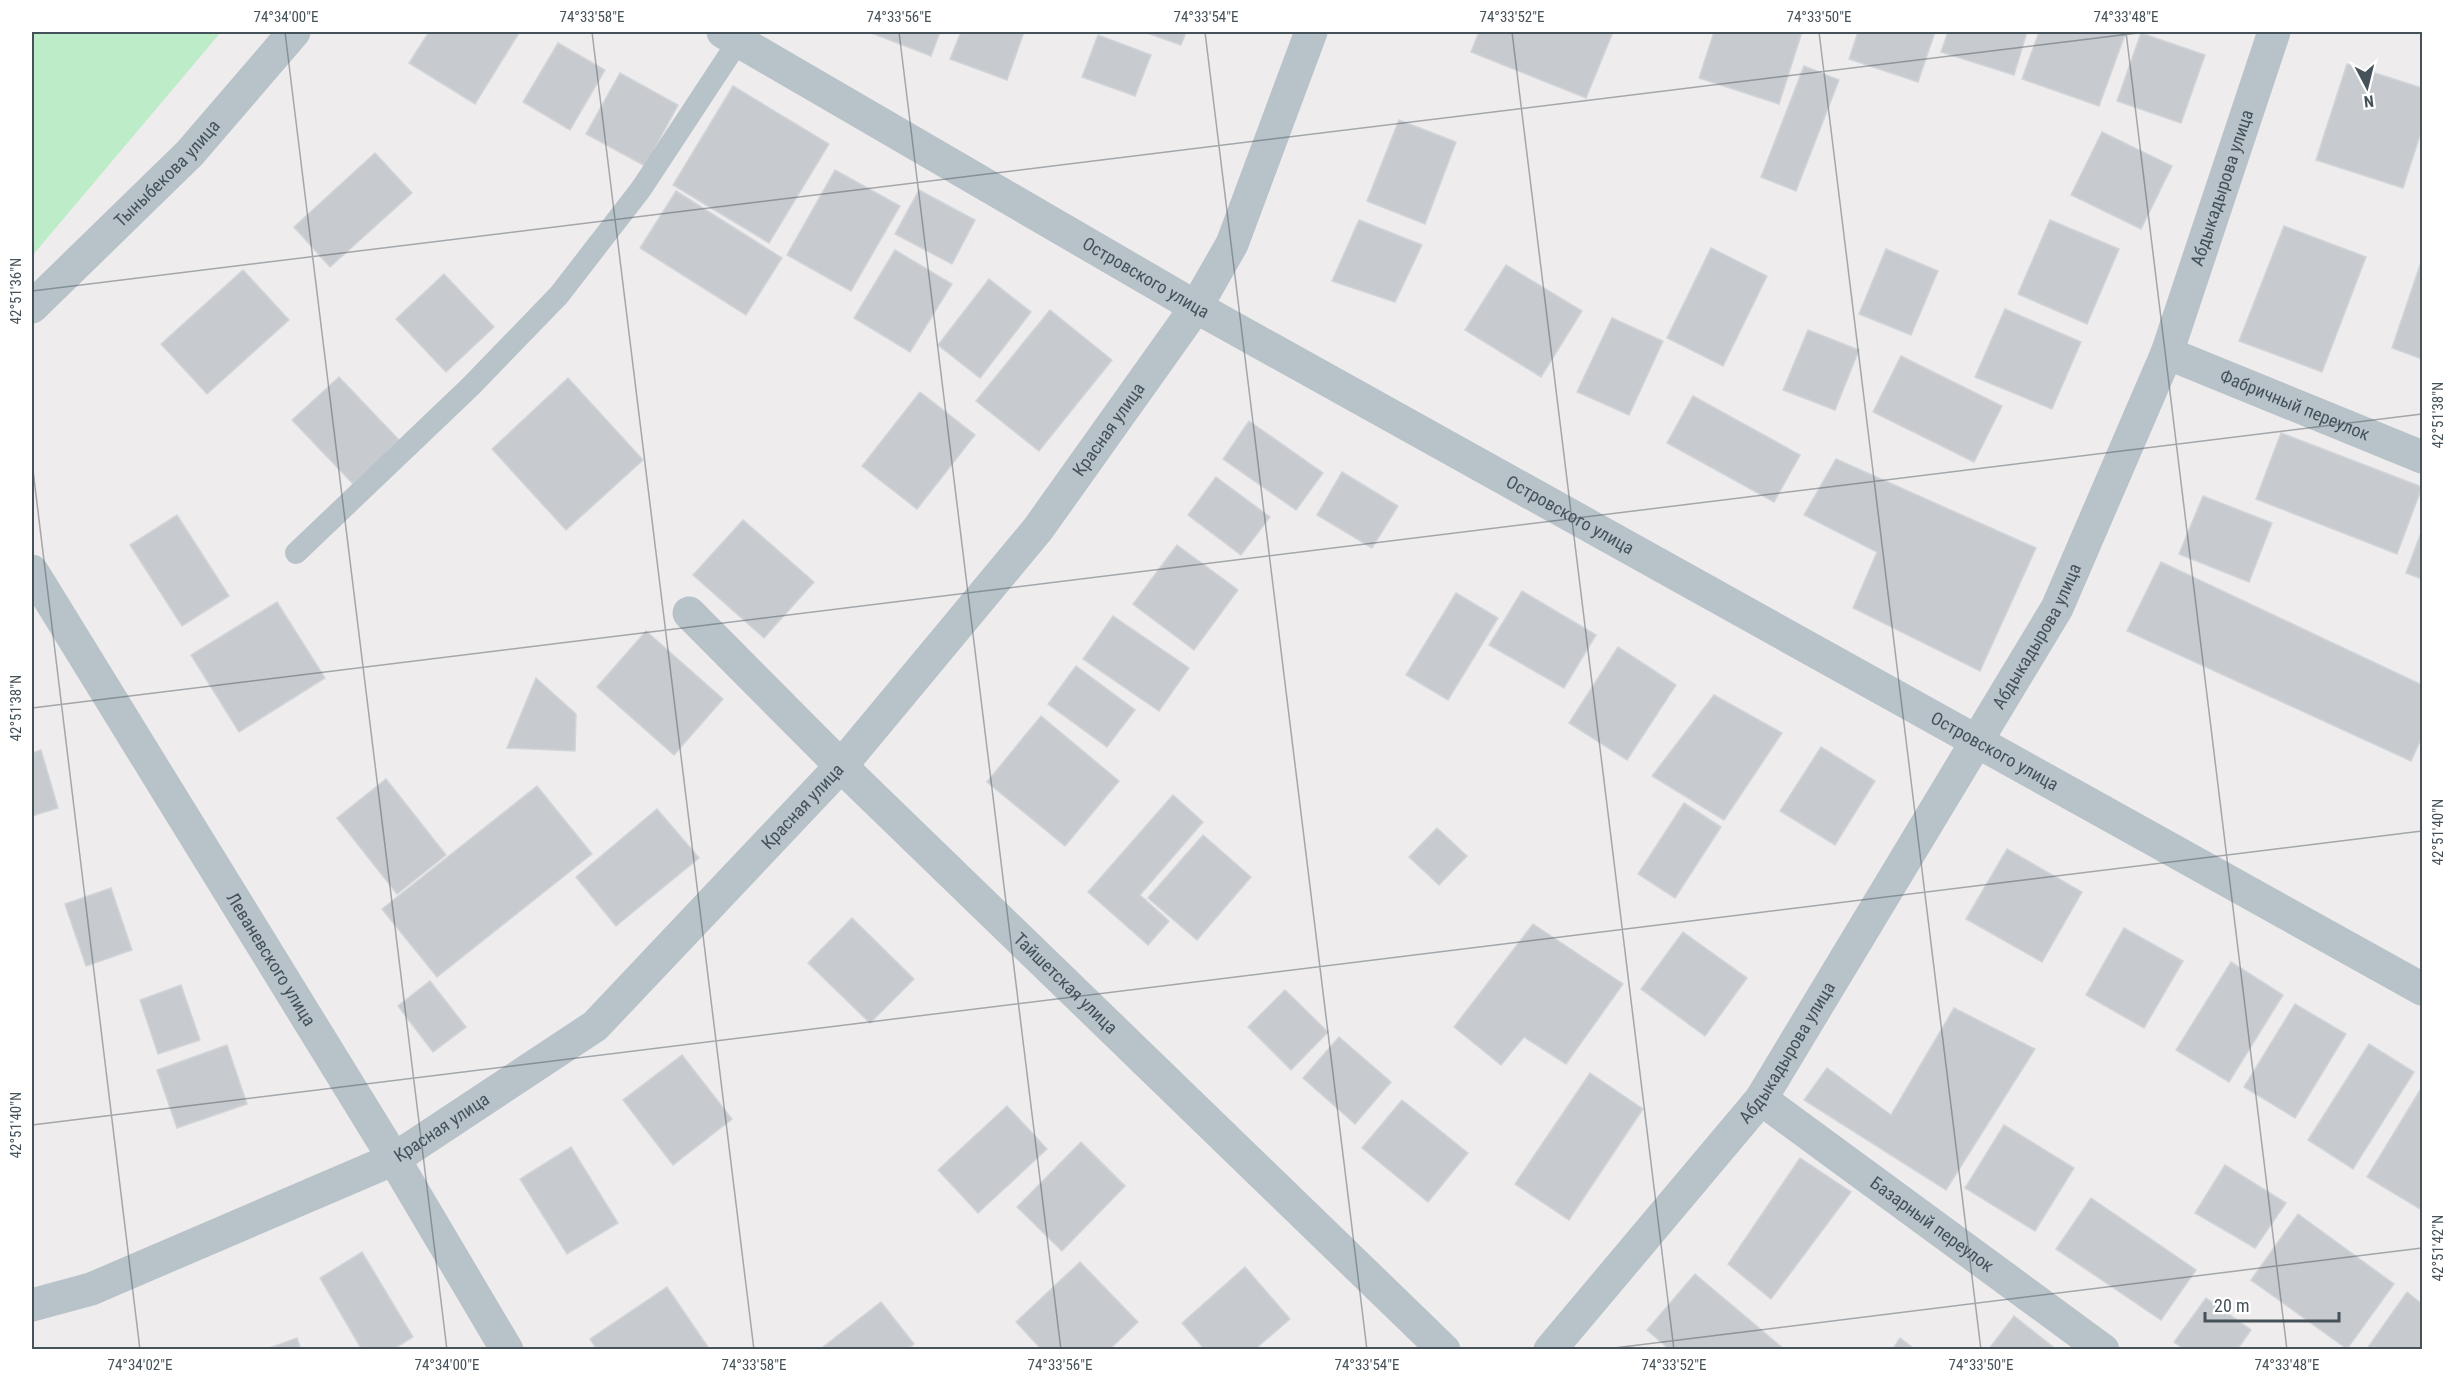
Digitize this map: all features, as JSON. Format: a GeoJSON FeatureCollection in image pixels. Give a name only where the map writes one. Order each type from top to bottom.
{"type":"FeatureCollection","features":[{"type":"Feature","properties":{"kind":"street","name":"Тыныбекова улица"},"geometry":{"type":"LineString","coordinates":[[32,307],[190,153],[294,32]]}},
{"type":"Feature","properties":{"kind":"street","name":"Красная улица"},"geometry":{"type":"LineString","coordinates":[[32,1305],[91,1289],[394,1159],[596,1026],[841,766],[1038,529],[1196,307],[1232,244],[1311,32]]}},
{"type":"Feature","properties":{"kind":"street","name":"Абдыкадырова улица"},"geometry":{"type":"LineString","coordinates":[[1550,1350],[1761,1099],[2057,608],[2167,353],[2274,32]]}},
{"type":"Feature","properties":{"kind":"street","name":"Островского улица"},"geometry":{"type":"LineString","coordinates":[[731,36],[1196,307],[2422,989]]}},
{"type":"Feature","properties":{"kind":"street","name":"Фабричный переулок"},"geometry":{"type":"LineString","coordinates":[[2167,353],[2422,457]]}},
{"type":"Feature","properties":{"kind":"street","name":"Леваневского улица"},"geometry":{"type":"LineString","coordinates":[[32,571],[394,1159],[507,1350]]}},
{"type":"Feature","properties":{"kind":"street","name":"Тайшетская улица"},"geometry":{"type":"LineString","coordinates":[[689,613],[841,766],[1444,1350]]}},
{"type":"Feature","properties":{"kind":"street","name":"Базарный переулок"},"geometry":{"type":"LineString","coordinates":[[1761,1099],[2103,1350]]}},
{"type":"Feature","properties":{"kind":"lane"},"geometry":{"type":"LineString","coordinates":[[296,553],[471,386],[559,295],[641,189],[731,36]]}},
{"type":"Feature","properties":{"kind":"green space"},"geometry":{"type":"Polygon","coordinates":[[[32,32],[221,32],[32,256],[32,32]]]}},
{"type":"Feature","properties":{"kind":"building"},"geometry":{"type":"Polygon","coordinates":[[[429,32],[519,33],[475,104],[409,63],[429,32]]]}},
{"type":"Feature","properties":{"kind":"building"},"geometry":{"type":"Polygon","coordinates":[[[869,32],[940,32],[931,56],[869,32]]]}},
{"type":"Feature","properties":{"kind":"building"},"geometry":{"type":"Polygon","coordinates":[[[961,32],[1024,32],[1007,80],[950,59],[961,32]]]}},
{"type":"Feature","properties":{"kind":"building"},"geometry":{"type":"Polygon","coordinates":[[[1144,32],[1186,32],[1181,45],[1144,32]]]}},
{"type":"Feature","properties":{"kind":"building"},"geometry":{"type":"Polygon","coordinates":[[[1479,32],[1613,32],[1586,98],[1471,52],[1479,32]]]}},
{"type":"Feature","properties":{"kind":"building"},"geometry":{"type":"Polygon","coordinates":[[[1714,32],[1802,32],[1779,104],[1699,78],[1714,32]]]}},
{"type":"Feature","properties":{"kind":"building"},"geometry":{"type":"Polygon","coordinates":[[[1858,32],[1935,32],[1918,82],[1849,59],[1858,32]]]}},
{"type":"Feature","properties":{"kind":"building"},"geometry":{"type":"Polygon","coordinates":[[[1948,32],[2027,32],[2014,75],[1941,52],[1948,32]]]}},
{"type":"Feature","properties":{"kind":"building"},"geometry":{"type":"Polygon","coordinates":[[[2039,32],[2126,32],[2099,106],[2022,79],[2039,32]]]}},
{"type":"Feature","properties":{"kind":"building"},"geometry":{"type":"Polygon","coordinates":[[[2141,33],[2205,55],[2181,123],[2117,101],[2141,33]]]}},
{"type":"Feature","properties":{"kind":"building"},"geometry":{"type":"Polygon","coordinates":[[[1098,35],[1151,55],[1135,96],[1082,77],[1098,35]]]}},
{"type":"Feature","properties":{"kind":"building"},"geometry":{"type":"Polygon","coordinates":[[[558,43],[605,70],[570,130],[523,102],[558,43]]]}},
{"type":"Feature","properties":{"kind":"building"},"geometry":{"type":"Polygon","coordinates":[[[2347,64],[2422,88],[2422,129],[2403,188],[2316,160],[2347,64]]]}},
{"type":"Feature","properties":{"kind":"building"},"geometry":{"type":"Polygon","coordinates":[[[1804,66],[1839,80],[1796,191],[1761,177],[1804,66]]]}},
{"type":"Feature","properties":{"kind":"building"},"geometry":{"type":"Polygon","coordinates":[[[620,73],[678,105],[645,166],[586,134],[620,73]]]}},
{"type":"Feature","properties":{"kind":"building"},"geometry":{"type":"Polygon","coordinates":[[[733,86],[829,144],[769,243],[673,185],[733,86]]]}},
{"type":"Feature","properties":{"kind":"building"},"geometry":{"type":"Polygon","coordinates":[[[1399,120],[1456,142],[1425,224],[1367,201],[1399,120]]]}},
{"type":"Feature","properties":{"kind":"building"},"geometry":{"type":"Polygon","coordinates":[[[2102,132],[2172,166],[2141,229],[2071,195],[2102,132]]]}},
{"type":"Feature","properties":{"kind":"building"},"geometry":{"type":"Polygon","coordinates":[[[375,153],[412,193],[330,267],[294,227],[375,153]]]}},
{"type":"Feature","properties":{"kind":"building"},"geometry":{"type":"Polygon","coordinates":[[[835,170],[900,206],[851,291],[787,255],[835,170]]]}},
{"type":"Feature","properties":{"kind":"building"},"geometry":{"type":"Polygon","coordinates":[[[919,190],[975,220],[952,264],[895,234],[919,190]]]}},
{"type":"Feature","properties":{"kind":"building"},"geometry":{"type":"Polygon","coordinates":[[[676,191],[782,258],[746,315],[640,248],[676,191]]]}},
{"type":"Feature","properties":{"kind":"building"},"geometry":{"type":"Polygon","coordinates":[[[1359,220],[1422,245],[1395,302],[1332,281],[1359,220]]]}},
{"type":"Feature","properties":{"kind":"building"},"geometry":{"type":"Polygon","coordinates":[[[2050,220],[2119,249],[2087,324],[2018,294],[2050,220]]]}},
{"type":"Feature","properties":{"kind":"building"},"geometry":{"type":"Polygon","coordinates":[[[2284,226],[2366,257],[2322,372],[2239,341],[2284,226]]]}},
{"type":"Feature","properties":{"kind":"building"},"geometry":{"type":"Polygon","coordinates":[[[1711,248],[1767,276],[1723,366],[1667,338],[1711,248]]]}},
{"type":"Feature","properties":{"kind":"building"},"geometry":{"type":"Polygon","coordinates":[[[1886,249],[1938,271],[1911,335],[1859,314],[1886,249]]]}},
{"type":"Feature","properties":{"kind":"building"},"geometry":{"type":"Polygon","coordinates":[[[895,250],[952,284],[910,352],[854,318],[895,250]]]}},
{"type":"Feature","properties":{"kind":"building"},"geometry":{"type":"Polygon","coordinates":[[[2422,259],[2422,359],[2392,348],[2422,259]]]}},
{"type":"Feature","properties":{"kind":"building"},"geometry":{"type":"Polygon","coordinates":[[[1506,265],[1582,311],[1541,377],[1465,330],[1506,265]]]}},
{"type":"Feature","properties":{"kind":"building"},"geometry":{"type":"Polygon","coordinates":[[[243,270],[289,320],[207,394],[161,344],[243,270]]]}},
{"type":"Feature","properties":{"kind":"building"},"geometry":{"type":"Polygon","coordinates":[[[444,274],[494,327],[446,372],[396,319],[444,274]]]}},
{"type":"Feature","properties":{"kind":"building"},"geometry":{"type":"Polygon","coordinates":[[[989,279],[1031,312],[980,378],[938,345],[989,279]]]}},
{"type":"Feature","properties":{"kind":"building"},"geometry":{"type":"Polygon","coordinates":[[[2005,309],[2081,342],[2052,409],[1975,377],[2005,309]]]}},
{"type":"Feature","properties":{"kind":"building"},"geometry":{"type":"Polygon","coordinates":[[[1050,310],[1112,360],[1039,451],[976,401],[1050,310]]]}},
{"type":"Feature","properties":{"kind":"building"},"geometry":{"type":"Polygon","coordinates":[[[1612,318],[1663,341],[1629,415],[1577,392],[1612,318]]]}},
{"type":"Feature","properties":{"kind":"building"},"geometry":{"type":"Polygon","coordinates":[[[1808,330],[1859,350],[1835,410],[1783,390],[1808,330]]]}},
{"type":"Feature","properties":{"kind":"building"},"geometry":{"type":"Polygon","coordinates":[[[1901,356],[2002,406],[1974,462],[1873,412],[1901,356]]]}},
{"type":"Feature","properties":{"kind":"building"},"geometry":{"type":"Polygon","coordinates":[[[339,377],[399,440],[353,484],[292,420],[339,377]]]}},
{"type":"Feature","properties":{"kind":"building"},"geometry":{"type":"Polygon","coordinates":[[[568,378],[643,460],[566,530],[492,449],[568,378]]]}},
{"type":"Feature","properties":{"kind":"building"},"geometry":{"type":"Polygon","coordinates":[[[920,392],[975,435],[917,509],[862,466],[920,392]]]}},
{"type":"Feature","properties":{"kind":"building"},"geometry":{"type":"Polygon","coordinates":[[[1693,396],[1800,455],[1774,502],[1667,443],[1693,396]]]}},
{"type":"Feature","properties":{"kind":"building"},"geometry":{"type":"Polygon","coordinates":[[[1249,421],[1323,473],[1296,510],[1223,459],[1249,421]]]}},
{"type":"Feature","properties":{"kind":"building"},"geometry":{"type":"Polygon","coordinates":[[[2281,433],[2422,487],[2397,554],[2256,499],[2281,433]]]}},
{"type":"Feature","properties":{"kind":"building"},"geometry":{"type":"Polygon","coordinates":[[[1836,459],[2036,548],[1980,671],[1853,608],[1877,552],[1804,515],[1836,459]]]}},
{"type":"Feature","properties":{"kind":"building"},"geometry":{"type":"Polygon","coordinates":[[[1342,472],[1398,506],[1372,548],[1317,515],[1342,472]]]}},
{"type":"Feature","properties":{"kind":"building"},"geometry":{"type":"Polygon","coordinates":[[[1216,477],[1270,517],[1241,555],[1188,515],[1216,477]]]}},
{"type":"Feature","properties":{"kind":"building"},"geometry":{"type":"Polygon","coordinates":[[[2203,496],[2272,523],[2249,582],[2179,554],[2203,496]]]}},
{"type":"Feature","properties":{"kind":"building"},"geometry":{"type":"Polygon","coordinates":[[[177,515],[229,596],[182,626],[130,545],[177,515]]]}},
{"type":"Feature","properties":{"kind":"building"},"geometry":{"type":"Polygon","coordinates":[[[743,520],[814,582],[764,638],[693,575],[743,520]]]}},
{"type":"Feature","properties":{"kind":"building"},"geometry":{"type":"Polygon","coordinates":[[[2422,530],[2422,579],[2406,573],[2422,530]]]}},
{"type":"Feature","properties":{"kind":"building"},"geometry":{"type":"Polygon","coordinates":[[[1177,545],[1238,590],[1194,650],[1133,604],[1177,545]]]}},
{"type":"Feature","properties":{"kind":"building"},"geometry":{"type":"Polygon","coordinates":[[[2161,562],[2422,685],[2422,737],[2411,761],[2127,631],[2161,562]]]}},
{"type":"Feature","properties":{"kind":"building"},"geometry":{"type":"Polygon","coordinates":[[[1522,591],[1596,635],[1564,688],[1489,645],[1522,591]]]}},
{"type":"Feature","properties":{"kind":"building"},"geometry":{"type":"Polygon","coordinates":[[[1456,593],[1498,618],[1448,700],[1406,675],[1456,593]]]}},
{"type":"Feature","properties":{"kind":"building"},"geometry":{"type":"Polygon","coordinates":[[[277,602],[325,678],[239,732],[191,655],[277,602]]]}},
{"type":"Feature","properties":{"kind":"building"},"geometry":{"type":"Polygon","coordinates":[[[1113,616],[1189,668],[1159,711],[1083,659],[1113,616]]]}},
{"type":"Feature","properties":{"kind":"building"},"geometry":{"type":"Polygon","coordinates":[[[646,631],[723,699],[674,755],[597,687],[646,631]]]}},
{"type":"Feature","properties":{"kind":"building"},"geometry":{"type":"Polygon","coordinates":[[[1618,647],[1676,685],[1627,760],[1569,723],[1618,647]]]}},
{"type":"Feature","properties":{"kind":"building"},"geometry":{"type":"Polygon","coordinates":[[[1076,666],[1135,710],[1107,747],[1048,704],[1076,666]]]}},
{"type":"Feature","properties":{"kind":"building"},"geometry":{"type":"Polygon","coordinates":[[[536,678],[576,714],[575,751],[507,748],[536,678]]]}},
{"type":"Feature","properties":{"kind":"building"},"geometry":{"type":"Polygon","coordinates":[[[1714,695],[1782,733],[1724,820],[1652,776],[1714,695]]]}},
{"type":"Feature","properties":{"kind":"building"},"geometry":{"type":"Polygon","coordinates":[[[1041,716],[1119,781],[1065,846],[987,782],[1041,716]]]}},
{"type":"Feature","properties":{"kind":"building"},"geometry":{"type":"Polygon","coordinates":[[[1821,747],[1875,781],[1835,845],[1780,811],[1821,747]]]}},
{"type":"Feature","properties":{"kind":"building"},"geometry":{"type":"Polygon","coordinates":[[[41,750],[58,808],[32,816],[32,753],[41,750]]]}},
{"type":"Feature","properties":{"kind":"building"},"geometry":{"type":"Polygon","coordinates":[[[386,779],[446,855],[397,894],[337,818],[386,779]]]}},
{"type":"Feature","properties":{"kind":"building"},"geometry":{"type":"Polygon","coordinates":[[[537,786],[592,854],[437,977],[382,909],[537,786]]]}},
{"type":"Feature","properties":{"kind":"building"},"geometry":{"type":"Polygon","coordinates":[[[1173,795],[1203,822],[1140,895],[1169,921],[1148,945],[1088,892],[1173,795]]]}},
{"type":"Feature","properties":{"kind":"building"},"geometry":{"type":"Polygon","coordinates":[[[1684,803],[1721,827],[1675,898],[1638,874],[1684,803]]]}},
{"type":"Feature","properties":{"kind":"building"},"geometry":{"type":"Polygon","coordinates":[[[657,809],[699,858],[616,926],[576,877],[657,809]]]}},
{"type":"Feature","properties":{"kind":"building"},"geometry":{"type":"Polygon","coordinates":[[[1437,828],[1467,856],[1439,885],[1409,857],[1437,828]]]}},
{"type":"Feature","properties":{"kind":"building"},"geometry":{"type":"Polygon","coordinates":[[[1203,835],[1251,877],[1197,940],[1148,898],[1203,835]]]}},
{"type":"Feature","properties":{"kind":"building"},"geometry":{"type":"Polygon","coordinates":[[[2007,849],[2082,892],[2042,962],[1966,919],[2007,849]]]}},
{"type":"Feature","properties":{"kind":"building"},"geometry":{"type":"Polygon","coordinates":[[[111,888],[132,950],[86,966],[65,904],[111,888]]]}},
{"type":"Feature","properties":{"kind":"building"},"geometry":{"type":"Polygon","coordinates":[[[852,918],[914,979],[870,1023],[808,963],[852,918]]]}},
{"type":"Feature","properties":{"kind":"building"},"geometry":{"type":"Polygon","coordinates":[[[1533,924],[1623,984],[1566,1064],[1524,1037],[1501,1065],[1454,1027],[1533,924]]]}},
{"type":"Feature","properties":{"kind":"building"},"geometry":{"type":"Polygon","coordinates":[[[2124,928],[2183,961],[2144,1028],[2086,995],[2124,928]]]}},
{"type":"Feature","properties":{"kind":"building"},"geometry":{"type":"Polygon","coordinates":[[[1683,932],[1747,978],[1705,1036],[1641,989],[1683,932]]]}},
{"type":"Feature","properties":{"kind":"building"},"geometry":{"type":"Polygon","coordinates":[[[2231,962],[2283,995],[2229,1082],[2176,1050],[2231,962]]]}},
{"type":"Feature","properties":{"kind":"building"},"geometry":{"type":"Polygon","coordinates":[[[430,981],[466,1027],[433,1052],[398,1006],[430,981]]]}},
{"type":"Feature","properties":{"kind":"building"},"geometry":{"type":"Polygon","coordinates":[[[181,985],[200,1040],[158,1054],[140,1000],[181,985]]]}},
{"type":"Feature","properties":{"kind":"building"},"geometry":{"type":"Polygon","coordinates":[[[1285,990],[1328,1032],[1291,1070],[1248,1027],[1285,990]]]}},
{"type":"Feature","properties":{"kind":"building"},"geometry":{"type":"Polygon","coordinates":[[[2295,1004],[2346,1034],[2295,1118],[2244,1087],[2295,1004]]]}},
{"type":"Feature","properties":{"kind":"building"},"geometry":{"type":"Polygon","coordinates":[[[1954,1008],[2035,1049],[1946,1190],[1804,1100],[1827,1068],[1891,1115],[1954,1008]]]}},
{"type":"Feature","properties":{"kind":"building"},"geometry":{"type":"Polygon","coordinates":[[[1339,1037],[1391,1082],[1355,1124],[1303,1078],[1339,1037]]]}},
{"type":"Feature","properties":{"kind":"building"},"geometry":{"type":"Polygon","coordinates":[[[2369,1044],[2414,1072],[2353,1169],[2308,1140],[2369,1044]]]}},
{"type":"Feature","properties":{"kind":"building"},"geometry":{"type":"Polygon","coordinates":[[[227,1045],[247,1104],[177,1128],[157,1070],[227,1045]]]}},
{"type":"Feature","properties":{"kind":"building"},"geometry":{"type":"Polygon","coordinates":[[[682,1055],[732,1119],[673,1165],[623,1100],[682,1055]]]}},
{"type":"Feature","properties":{"kind":"building"},"geometry":{"type":"Polygon","coordinates":[[[1590,1073],[1643,1109],[1569,1220],[1515,1184],[1590,1073]]]}},
{"type":"Feature","properties":{"kind":"building"},"geometry":{"type":"Polygon","coordinates":[[[2422,1087],[2422,1205],[2420,1209],[2367,1177],[2422,1087]]]}},
{"type":"Feature","properties":{"kind":"building"},"geometry":{"type":"Polygon","coordinates":[[[1402,1100],[1468,1153],[1428,1202],[1362,1148],[1402,1100]]]}},
{"type":"Feature","properties":{"kind":"building"},"geometry":{"type":"Polygon","coordinates":[[[1007,1106],[1047,1149],[978,1213],[938,1170],[1007,1106]]]}},
{"type":"Feature","properties":{"kind":"building"},"geometry":{"type":"Polygon","coordinates":[[[2004,1125],[2074,1168],[2035,1231],[1965,1188],[2004,1125]]]}},
{"type":"Feature","properties":{"kind":"building"},"geometry":{"type":"Polygon","coordinates":[[[1081,1142],[1125,1186],[1062,1251],[1017,1207],[1081,1142]]]}},
{"type":"Feature","properties":{"kind":"building"},"geometry":{"type":"Polygon","coordinates":[[[571,1147],[618,1223],[567,1254],[520,1179],[571,1147]]]}},
{"type":"Feature","properties":{"kind":"building"},"geometry":{"type":"Polygon","coordinates":[[[1800,1158],[1851,1192],[1771,1299],[1728,1264],[1800,1158]]]}},
{"type":"Feature","properties":{"kind":"building"},"geometry":{"type":"Polygon","coordinates":[[[2225,1165],[2286,1203],[2255,1248],[2195,1213],[2225,1165]]]}},
{"type":"Feature","properties":{"kind":"building"},"geometry":{"type":"Polygon","coordinates":[[[2091,1198],[2196,1270],[2161,1320],[2056,1249],[2091,1198]]]}},
{"type":"Feature","properties":{"kind":"building"},"geometry":{"type":"Polygon","coordinates":[[[2298,1214],[2394,1284],[2347,1349],[2251,1280],[2298,1214]]]}},
{"type":"Feature","properties":{"kind":"building"},"geometry":{"type":"Polygon","coordinates":[[[362,1252],[413,1337],[392,1350],[362,1350],[320,1278],[362,1252]]]}},
{"type":"Feature","properties":{"kind":"building"},"geometry":{"type":"Polygon","coordinates":[[[1080,1262],[1138,1322],[1109,1350],[1042,1350],[1016,1322],[1080,1262]]]}},
{"type":"Feature","properties":{"kind":"building"},"geometry":{"type":"Polygon","coordinates":[[[1245,1267],[1290,1319],[1254,1350],[1205,1350],[1182,1323],[1245,1267]]]}},
{"type":"Feature","properties":{"kind":"building"},"geometry":{"type":"Polygon","coordinates":[[[1695,1274],[1785,1350],[1670,1350],[1647,1330],[1695,1274]]]}},
{"type":"Feature","properties":{"kind":"building"},"geometry":{"type":"Polygon","coordinates":[[[667,1287],[710,1350],[597,1350],[590,1339],[667,1287]]]}},
{"type":"Feature","properties":{"kind":"building"},"geometry":{"type":"Polygon","coordinates":[[[2407,1292],[2422,1304],[2422,1350],[2366,1350],[2407,1292]]]}},
{"type":"Feature","properties":{"kind":"building"},"geometry":{"type":"Polygon","coordinates":[[[2206,1298],[2251,1330],[2237,1350],[2185,1350],[2174,1342],[2206,1298]]]}},
{"type":"Feature","properties":{"kind":"building"},"geometry":{"type":"Polygon","coordinates":[[[881,1302],[914,1344],[907,1350],[825,1350],[823,1347],[881,1302]]]}},
{"type":"Feature","properties":{"kind":"building"},"geometry":{"type":"Polygon","coordinates":[[[2014,1316],[2057,1350],[1988,1350],[2014,1316]]]}},
{"type":"Feature","properties":{"kind":"building"},"geometry":{"type":"Polygon","coordinates":[[[297,1338],[301,1350],[264,1350],[297,1338]]]}},
{"type":"Feature","properties":{"kind":"building"},"geometry":{"type":"Polygon","coordinates":[[[1900,1338],[1916,1350],[1892,1350],[1900,1338]]]}}]}
